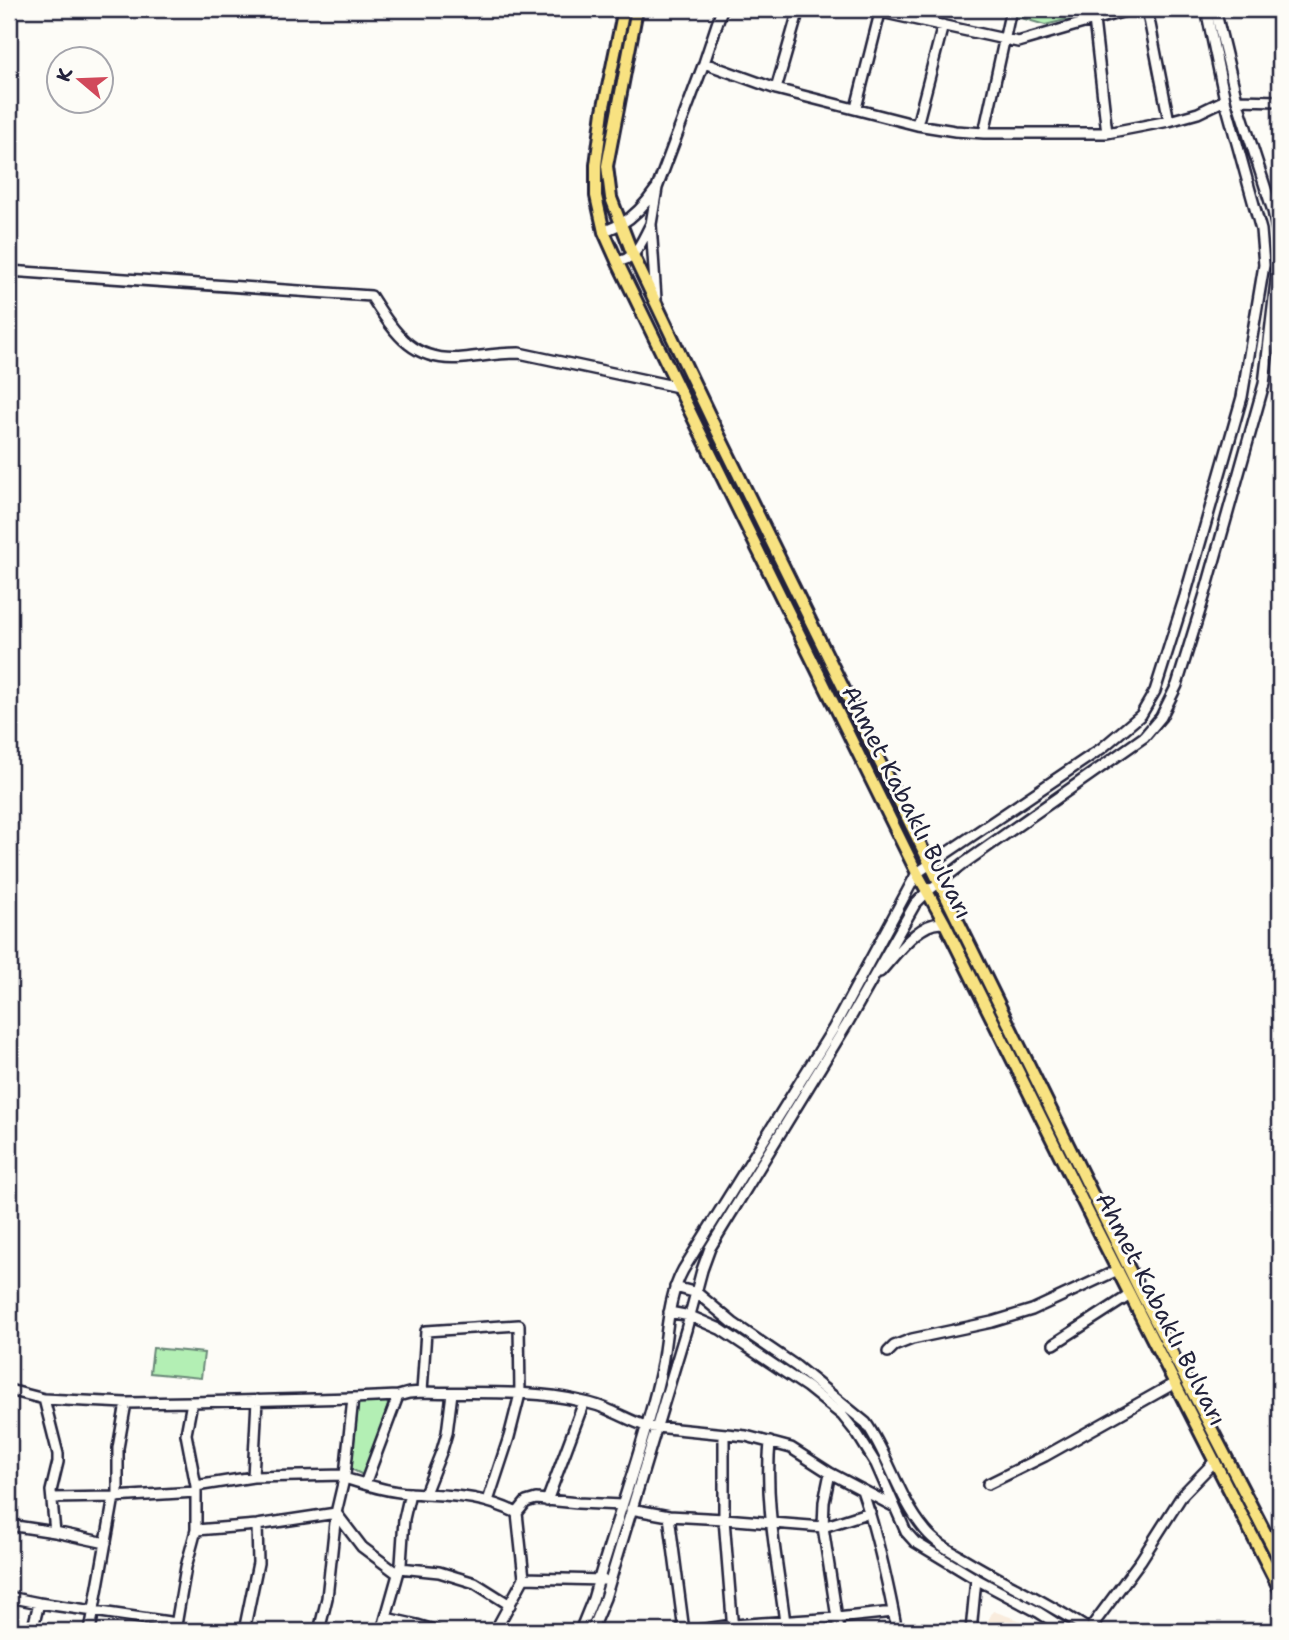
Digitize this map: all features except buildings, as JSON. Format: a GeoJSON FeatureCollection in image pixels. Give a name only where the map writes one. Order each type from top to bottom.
{"type":"FeatureCollection","features":[{"type":"Feature","properties":{"kind":"main road","name":"Ahmet Kabaklı Bulvarı"},"geometry":{"type":"LineString","coordinates":[[624,9],[603,111],[596,165],[596,195],[604,232],[917,873],[1280,1590]]}},
{"type":"Feature","properties":{"kind":"main road","name":"Ahmet Kabaklı Bulvarı"},"geometry":{"type":"LineString","coordinates":[[637,9],[607,166],[611,198],[633,255],[1147,1306],[1280,1561]]}},
{"type":"Feature","properties":{"kind":"street"},"geometry":{"type":"LineString","coordinates":[[656,300],[651,224],[657,188],[722,9]]}},
{"type":"Feature","properties":{"kind":"street"},"geometry":{"type":"LineString","coordinates":[[776,89],[799,9]]}},
{"type":"Feature","properties":{"kind":"street"},"geometry":{"type":"LineString","coordinates":[[984,133],[1011,9]]}},
{"type":"Feature","properties":{"kind":"street"},"geometry":{"type":"LineString","coordinates":[[856,108],[881,10],[1018,43],[1132,9]]}},
{"type":"Feature","properties":{"kind":"street"},"geometry":{"type":"LineString","coordinates":[[1147,9],[1169,121]]}},
{"type":"Feature","properties":{"kind":"street"},"geometry":{"type":"LineString","coordinates":[[593,1631],[610,1581],[659,1378],[674,1287],[833,1029],[917,873],[1102,748],[1141,715],[1155,691],[1242,397],[1264,265],[1261,230],[1225,100],[1206,9]]}},
{"type":"Feature","properties":{"kind":"street"},"geometry":{"type":"LineString","coordinates":[[580,1631],[656,1428],[710,1248],[847,1024],[915,904],[963,864],[1144,737],[1161,717],[1177,685],[1265,384],[1280,246],[1273,211],[1237,100],[1215,9]]}},
{"type":"Feature","properties":{"kind":"street"},"geometry":{"type":"LineString","coordinates":[[1278,9],[1280,19]]}},
{"type":"Feature","properties":{"kind":"street"},"geometry":{"type":"LineString","coordinates":[[1094,20],[1107,133]]}},
{"type":"Feature","properties":{"kind":"street"},"geometry":{"type":"LineString","coordinates":[[917,125],[943,25]]}},
{"type":"Feature","properties":{"kind":"street"},"geometry":{"type":"LineString","coordinates":[[704,63],[776,89],[917,125],[955,131],[1107,133],[1198,113],[1225,100]]}},
{"type":"Feature","properties":{"kind":"street"},"geometry":{"type":"LineString","coordinates":[[1237,100],[1280,100]]}},
{"type":"Feature","properties":{"kind":"street"},"geometry":{"type":"LineString","coordinates":[[604,232],[644,205],[657,188]]}},
{"type":"Feature","properties":{"kind":"street"},"geometry":{"type":"LineString","coordinates":[[617,261],[623,261],[633,255],[651,224]]}},
{"type":"Feature","properties":{"kind":"street"},"geometry":{"type":"LineString","coordinates":[[9,271],[371,296],[394,330],[421,353],[451,358],[519,353],[678,387]]}},
{"type":"Feature","properties":{"kind":"street"},"geometry":{"type":"LineString","coordinates":[[868,987],[905,943],[931,924],[939,922],[945,925]]}},
{"type":"Feature","properties":{"kind":"street"},"geometry":{"type":"LineString","coordinates":[[888,1352],[894,1346],[912,1339],[992,1322],[1032,1310],[1118,1270]]}},
{"type":"Feature","properties":{"kind":"street"},"geometry":{"type":"LineString","coordinates":[[674,1287],[697,1293],[733,1323],[796,1366],[866,1423],[874,1433],[916,1518],[939,1544],[1070,1617],[1090,1631],[1183,1494],[1215,1461]]}},
{"type":"Feature","properties":{"kind":"street"},"geometry":{"type":"LineString","coordinates":[[1054,1344],[1130,1295]]}},
{"type":"Feature","properties":{"kind":"street"},"geometry":{"type":"LineString","coordinates":[[669,1312],[720,1329],[807,1387],[842,1415],[858,1435],[876,1465],[906,1532],[915,1542],[1068,1631]]}},
{"type":"Feature","properties":{"kind":"street"},"geometry":{"type":"LineString","coordinates":[[422,1392],[426,1331],[519,1325],[520,1394],[488,1501]]}},
{"type":"Feature","properties":{"kind":"street"},"geometry":{"type":"LineString","coordinates":[[988,1485],[1175,1383]]}},
{"type":"Feature","properties":{"kind":"street"},"geometry":{"type":"LineString","coordinates":[[9,1390],[44,1399],[126,1403],[354,1398],[422,1392],[548,1395],[610,1410],[646,1426],[746,1436],[791,1448],[830,1473],[895,1507]]}},
{"type":"Feature","properties":{"kind":"street"},"geometry":{"type":"LineString","coordinates":[[425,1493],[447,1433],[452,1393]]}},
{"type":"Feature","properties":{"kind":"street"},"geometry":{"type":"LineString","coordinates":[[365,1484],[398,1396]]}},
{"type":"Feature","properties":{"kind":"street"},"geometry":{"type":"LineString","coordinates":[[318,1631],[327,1598],[336,1513],[344,1476],[354,1398]]}},
{"type":"Feature","properties":{"kind":"street"},"geometry":{"type":"LineString","coordinates":[[44,1399],[58,1454],[51,1491],[55,1532]]}},
{"type":"Feature","properties":{"kind":"street"},"geometry":{"type":"LineString","coordinates":[[253,1477],[257,1400]]}},
{"type":"Feature","properties":{"kind":"street"},"geometry":{"type":"LineString","coordinates":[[9,1597],[176,1627],[186,1567],[196,1530],[196,1489],[187,1434],[192,1402]]}},
{"type":"Feature","properties":{"kind":"street"},"geometry":{"type":"LineString","coordinates":[[547,1501],[584,1402]]}},
{"type":"Feature","properties":{"kind":"street"},"geometry":{"type":"LineString","coordinates":[[90,1631],[116,1497],[118,1448],[126,1403]]}},
{"type":"Feature","properties":{"kind":"street"},"geometry":{"type":"LineString","coordinates":[[724,1434],[724,1519],[733,1628]]}},
{"type":"Feature","properties":{"kind":"street"},"geometry":{"type":"LineString","coordinates":[[770,1442],[771,1523],[785,1627]]}},
{"type":"Feature","properties":{"kind":"street"},"geometry":{"type":"LineString","coordinates":[[830,1473],[824,1502],[824,1527],[839,1631]]}},
{"type":"Feature","properties":{"kind":"street"},"geometry":{"type":"LineString","coordinates":[[52,1498],[116,1497],[196,1489],[253,1477],[344,1476],[393,1491],[488,1501],[517,1513]]}},
{"type":"Feature","properties":{"kind":"street"},"geometry":{"type":"LineString","coordinates":[[862,1490],[889,1587],[897,1631]]}},
{"type":"Feature","properties":{"kind":"street"},"geometry":{"type":"LineString","coordinates":[[382,1631],[399,1571],[404,1519],[410,1493]]}},
{"type":"Feature","properties":{"kind":"street"},"geometry":{"type":"LineString","coordinates":[[495,1631],[524,1578],[517,1513],[526,1502],[536,1499],[627,1507],[668,1516],[824,1527],[870,1512]]}},
{"type":"Feature","properties":{"kind":"street"},"geometry":{"type":"LineString","coordinates":[[196,1530],[257,1525],[336,1513]]}},
{"type":"Feature","properties":{"kind":"street"},"geometry":{"type":"LineString","coordinates":[[336,1513],[362,1547],[399,1571],[439,1572],[475,1583],[510,1605]]}},
{"type":"Feature","properties":{"kind":"street"},"geometry":{"type":"LineString","coordinates":[[668,1516],[684,1631]]}},
{"type":"Feature","properties":{"kind":"street"},"geometry":{"type":"LineString","coordinates":[[9,1525],[106,1543]]}},
{"type":"Feature","properties":{"kind":"street"},"geometry":{"type":"LineString","coordinates":[[244,1631],[258,1563],[257,1525]]}},
{"type":"Feature","properties":{"kind":"street"},"geometry":{"type":"LineString","coordinates":[[524,1578],[610,1581]]}},
{"type":"Feature","properties":{"kind":"street"},"geometry":{"type":"LineString","coordinates":[[971,1631],[976,1579]]}},
{"type":"Feature","properties":{"kind":"street"},"geometry":{"type":"LineString","coordinates":[[32,1631],[38,1603]]}},
{"type":"Feature","properties":{"kind":"street"},"geometry":{"type":"LineString","coordinates":[[691,1631],[785,1627],[893,1612]]}},
{"type":"Feature","properties":{"kind":"street"},"geometry":{"type":"LineString","coordinates":[[386,1618],[437,1631]]}},
{"type":"Feature","properties":{"kind":"shaded area"},"geometry":{"type":"Polygon","coordinates":[[[993,1611],[1051,1631],[983,1631],[993,1611]]]}},
{"type":"Feature","properties":{"kind":"green space"},"geometry":{"type":"Polygon","coordinates":[[[1017,9],[1111,9],[1045,25],[1015,16],[1017,9]]]}},
{"type":"Feature","properties":{"kind":"green space"},"geometry":{"type":"Polygon","coordinates":[[[153,1348],[204,1353],[201,1378],[150,1373],[153,1348]]]}},
{"type":"Feature","properties":{"kind":"green space"},"geometry":{"type":"Polygon","coordinates":[[[381,1400],[388,1405],[366,1473],[363,1475],[351,1469],[358,1405],[360,1402],[381,1400]]]}}]}
